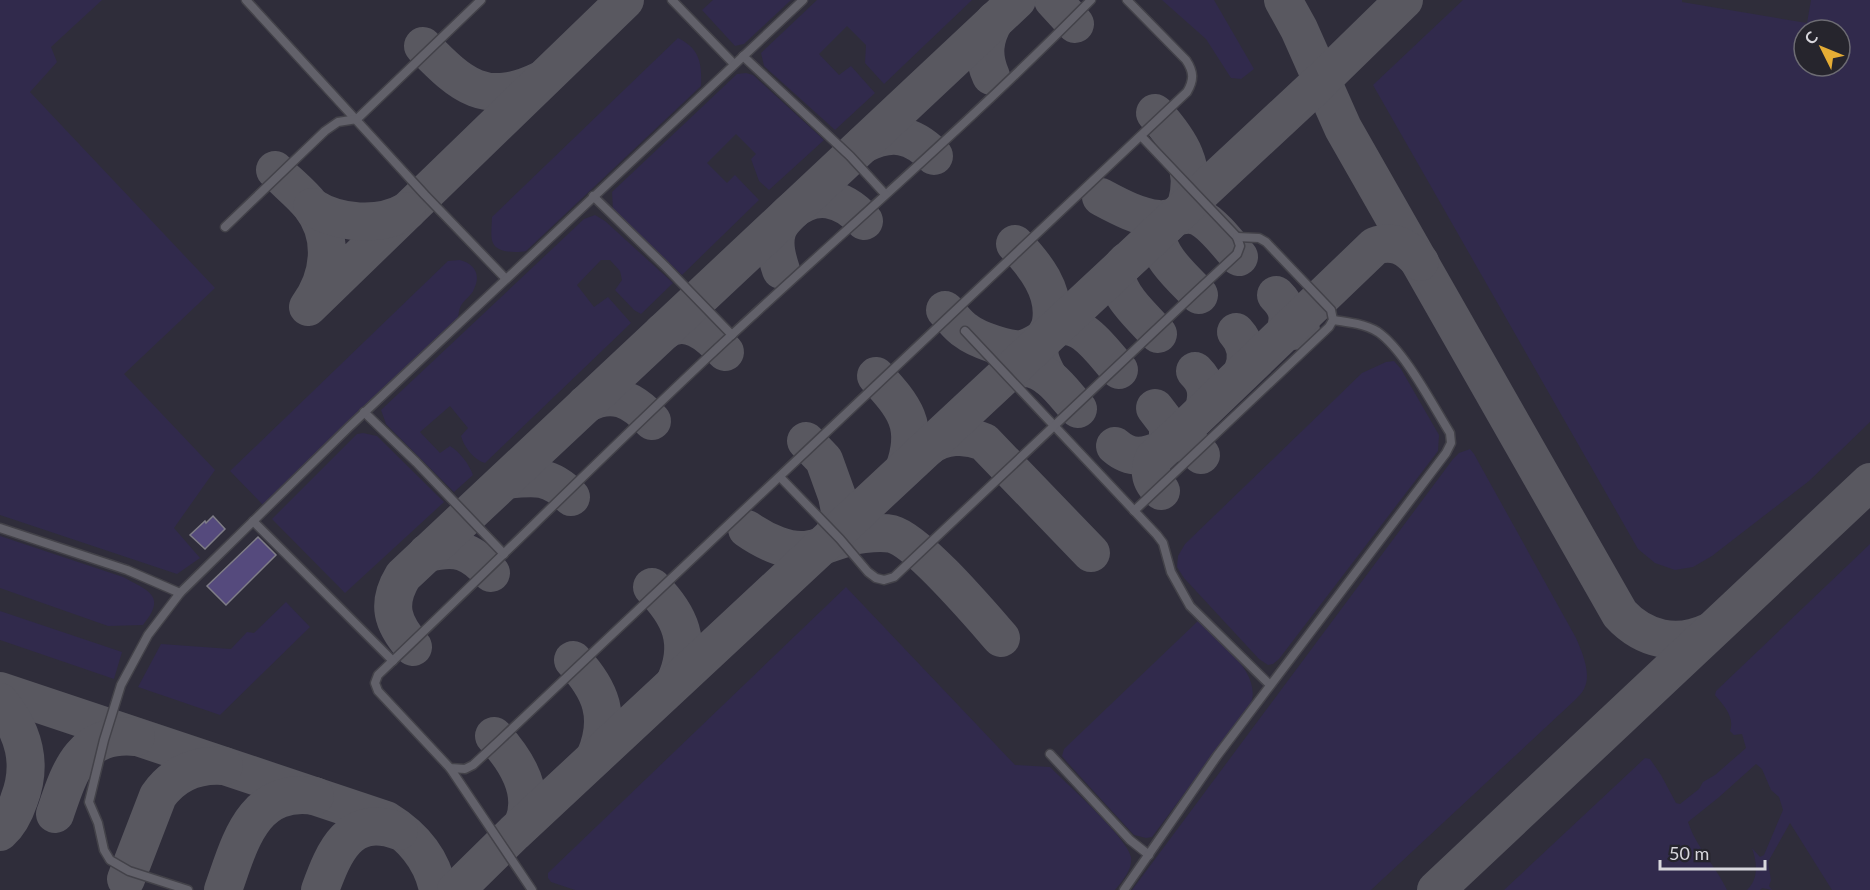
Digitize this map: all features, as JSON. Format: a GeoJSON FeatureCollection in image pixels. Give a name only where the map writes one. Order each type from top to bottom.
{"type":"FeatureCollection","features":[{"type":"Feature","properties":{"kind":"lane"},"geometry":{"type":"LineString","coordinates":[[246,0],[506,279]]}},
{"type":"Feature","properties":{"kind":"lane"},"geometry":{"type":"LineString","coordinates":[[225,227],[325,131],[338,122],[357,120],[481,0]]}},
{"type":"Feature","properties":{"kind":"lane"},"geometry":{"type":"LineString","coordinates":[[672,0],[734,64]]}},
{"type":"Feature","properties":{"kind":"lane"},"geometry":{"type":"LineString","coordinates":[[188,890],[129,871],[110,860],[104,850],[100,829],[89,802],[104,740],[121,685],[148,635],[180,593],[364,412],[803,0]]}},
{"type":"Feature","properties":{"kind":"lane"},"geometry":{"type":"LineString","coordinates":[[532,890],[450,768],[378,691],[375,683],[378,675],[732,335],[994,95],[1091,0]]}},
{"type":"Feature","properties":{"kind":"lane"},"geometry":{"type":"LineString","coordinates":[[450,768],[465,769],[473,765],[1187,92],[1193,82],[1192,70],[1186,60],[1127,0]]}},
{"type":"Feature","properties":{"kind":"lane"},"geometry":{"type":"LineString","coordinates":[[743,56],[850,156],[885,194]]}},
{"type":"Feature","properties":{"kind":"lane"},"geometry":{"type":"LineString","coordinates":[[780,477],[840,539],[868,572],[884,580],[894,577],[1237,254],[1240,246],[1237,237],[1141,136]]}},
{"type":"Feature","properties":{"kind":"lane"},"geometry":{"type":"LineString","coordinates":[[592,196],[732,335]]}},
{"type":"Feature","properties":{"kind":"lane"},"geometry":{"type":"LineString","coordinates":[[1134,511],[1329,327],[1333,320],[1331,310],[1266,242],[1259,238],[1237,237]]}},
{"type":"Feature","properties":{"kind":"lane"},"geometry":{"type":"LineString","coordinates":[[1124,890],[1217,756],[1370,555],[1446,453],[1451,443],[1450,433],[1396,347],[1377,331],[1360,324],[1333,320]]}},
{"type":"Feature","properties":{"kind":"lane"},"geometry":{"type":"LineString","coordinates":[[966,331],[1163,543],[1171,572],[1190,606],[1270,685]]}},
{"type":"Feature","properties":{"kind":"lane"},"geometry":{"type":"LineString","coordinates":[[364,412],[416,462],[504,554]]}},
{"type":"Feature","properties":{"kind":"lane"},"geometry":{"type":"LineString","coordinates":[[253,521],[393,662]]}},
{"type":"Feature","properties":{"kind":"lane"},"geometry":{"type":"LineString","coordinates":[[0,528],[127,570],[180,593]]}},
{"type":"Feature","properties":{"kind":"lane"},"geometry":{"type":"LineString","coordinates":[[1050,754],[1130,840],[1149,855]]}},
{"type":"Feature","properties":{"kind":"shaded area"},"geometry":{"type":"Polygon","coordinates":[[[0,0],[1870,0],[1870,890],[0,890],[0,0]]]}},
{"type":"Feature","properties":{"kind":"shaded area"},"geometry":{"type":"Polygon","coordinates":[[[0,0],[102,0],[51,47],[57,62],[30,92],[215,288],[124,374],[215,470],[174,528],[200,558],[177,574],[0,515],[0,0]]]}},
{"type":"Feature","properties":{"kind":"shaded area"},"geometry":{"type":"Polygon","coordinates":[[[713,0],[791,0],[744,44],[735,46],[702,10],[713,0]]]}},
{"type":"Feature","properties":{"kind":"shaded area"},"geometry":{"type":"Polygon","coordinates":[[[817,0],[972,0],[884,84],[865,63],[866,45],[847,26],[819,54],[839,75],[851,66],[875,93],[835,130],[764,66],[761,53],[817,0]]]}},
{"type":"Feature","properties":{"kind":"shaded area"},"geometry":{"type":"Polygon","coordinates":[[[1162,0],[1214,0],[1254,69],[1241,79],[1231,78],[1206,39],[1162,0]]]}},
{"type":"Feature","properties":{"kind":"shaded area"},"geometry":{"type":"Polygon","coordinates":[[[1463,0],[1682,0],[1682,2],[1792,20],[1792,78],[1852,78],[1852,18],[1808,18],[1811,0],[1870,0],[1870,422],[1809,481],[1712,556],[1693,567],[1675,570],[1655,563],[1638,549],[1373,85],[1463,0]]]}},
{"type":"Feature","properties":{"kind":"shaded area"},"geometry":{"type":"Polygon","coordinates":[[[678,38],[691,47],[698,57],[701,86],[526,251],[508,252],[495,246],[492,237],[492,217],[678,38]]]}},
{"type":"Feature","properties":{"kind":"shaded area"},"geometry":{"type":"Polygon","coordinates":[[[737,74],[753,75],[824,140],[769,190],[759,181],[751,159],[756,154],[736,134],[707,163],[727,183],[735,175],[759,200],[682,275],[613,210],[612,192],[737,74]]]}},
{"type":"Feature","properties":{"kind":"shaded area"},"geometry":{"type":"Polygon","coordinates":[[[595,215],[605,221],[673,283],[641,314],[634,310],[615,290],[622,280],[620,271],[610,260],[601,260],[577,285],[594,307],[608,297],[631,323],[485,463],[473,456],[467,449],[461,436],[468,428],[450,406],[420,432],[440,453],[450,446],[461,455],[469,467],[473,475],[454,492],[386,424],[381,410],[584,219],[595,215]]]}},
{"type":"Feature","properties":{"kind":"shaded area"},"geometry":{"type":"Polygon","coordinates":[[[460,260],[473,267],[477,279],[473,291],[461,306],[458,318],[263,505],[230,471],[448,261],[460,260]]]}},
{"type":"Feature","properties":{"kind":"shaded area"},"geometry":{"type":"Polygon","coordinates":[[[1394,361],[1401,369],[1439,435],[1438,451],[1279,659],[1268,665],[1259,659],[1184,578],[1177,567],[1178,556],[1185,544],[1362,373],[1386,362],[1394,361]]]}},
{"type":"Feature","properties":{"kind":"shaded area"},"geometry":{"type":"Polygon","coordinates":[[[357,434],[377,436],[444,502],[345,593],[272,519],[357,434]]]}},
{"type":"Feature","properties":{"kind":"shaded area"},"geometry":{"type":"Polygon","coordinates":[[[1470,449],[1576,638],[1587,670],[1586,683],[1581,693],[1371,890],[1132,890],[1453,459],[1459,453],[1470,449]]]}},
{"type":"Feature","properties":{"kind":"shaded area"},"geometry":{"type":"Polygon","coordinates":[[[0,536],[123,577],[152,595],[154,607],[143,625],[108,626],[0,588],[0,536]]]}},
{"type":"Feature","properties":{"kind":"shaded area"},"geometry":{"type":"Polygon","coordinates":[[[1870,544],[1870,890],[1832,890],[1790,823],[1768,862],[1771,880],[1769,886],[1772,890],[1762,888],[1747,890],[1754,881],[1756,870],[1752,848],[1760,857],[1764,855],[1783,810],[1779,797],[1771,790],[1762,769],[1756,764],[1688,822],[1696,840],[1727,890],[1504,890],[1645,758],[1650,759],[1676,803],[1680,804],[1699,789],[1703,782],[1715,775],[1746,748],[1742,734],[1734,735],[1730,731],[1730,716],[1715,695],[1716,691],[1870,544]]]}},
{"type":"Feature","properties":{"kind":"shaded area"},"geometry":{"type":"Polygon","coordinates":[[[846,587],[1015,765],[1050,767],[1108,825],[1131,857],[1129,870],[1115,890],[575,890],[551,882],[548,873],[846,587]]]}},
{"type":"Feature","properties":{"kind":"shaded area"},"geometry":{"type":"Polygon","coordinates":[[[286,602],[310,627],[220,715],[138,687],[161,644],[231,649],[247,632],[254,633],[286,602]]]}},
{"type":"Feature","properties":{"kind":"shaded area"},"geometry":{"type":"Polygon","coordinates":[[[0,611],[122,652],[114,679],[0,640],[0,611]]]}},
{"type":"Feature","properties":{"kind":"shaded area"},"geometry":{"type":"Polygon","coordinates":[[[1198,621],[1236,658],[1244,669],[1253,691],[1251,703],[1152,837],[1134,835],[1066,761],[1062,756],[1064,749],[1198,621]]]}},
{"type":"Feature","properties":{"kind":"building"},"geometry":{"type":"Polygon","coordinates":[[[213,516],[225,529],[205,549],[190,535],[213,516]]]}},
{"type":"Feature","properties":{"kind":"building"},"geometry":{"type":"Polygon","coordinates":[[[258,537],[276,555],[226,605],[207,586],[258,537]]]}},
{"type":"Feature","properties":{"kind":"taxiway"},"geometry":{"type":"LineString","coordinates":[[275,170],[311,206],[324,231],[327,257],[325,270],[308,307],[625,0]]}},
{"type":"Feature","properties":{"kind":"taxiway"},"geometry":{"type":"LineString","coordinates":[[413,647],[400,630],[394,613],[394,596],[403,576],[1017,0]]}},
{"type":"Feature","properties":{"kind":"taxiway"},"geometry":{"type":"LineString","coordinates":[[1053,0],[1075,24]]}},
{"type":"Feature","properties":{"kind":"taxiway"},"geometry":{"type":"LineString","coordinates":[[1283,0],[1299,29],[1343,128],[1620,614],[1640,630],[1662,638],[1685,639],[1709,632]]}},
{"type":"Feature","properties":{"kind":"taxiway"},"geometry":{"type":"LineString","coordinates":[[456,890],[514,833],[1322,80],[1404,0]]}},
{"type":"Feature","properties":{"kind":"taxiway"},"geometry":{"type":"LineString","coordinates":[[991,76],[986,61],[985,47],[995,20]]}},
{"type":"Feature","properties":{"kind":"taxiway"},"geometry":{"type":"LineString","coordinates":[[423,46],[450,72],[476,88],[489,92],[504,92],[541,80]]}},
{"type":"Feature","properties":{"kind":"taxiway"},"geometry":{"type":"LineString","coordinates":[[1155,113],[1179,144],[1184,155],[1190,179],[1186,206]]}},
{"type":"Feature","properties":{"kind":"taxiway"},"geometry":{"type":"LineString","coordinates":[[864,144],[884,137],[901,136],[918,143],[934,156]]}},
{"type":"Feature","properties":{"kind":"taxiway"},"geometry":{"type":"LineString","coordinates":[[1101,197],[1128,211],[1151,218],[1163,219],[1183,215],[1199,217],[1215,230],[1239,257]]}},
{"type":"Feature","properties":{"kind":"taxiway"},"geometry":{"type":"LineString","coordinates":[[781,270],[775,247],[777,232],[784,220],[799,206],[809,201],[828,199],[847,206],[864,221]]}},
{"type":"Feature","properties":{"kind":"taxiway"},"geometry":{"type":"LineString","coordinates":[[312,207],[334,217],[359,221],[384,220],[407,211]]}},
{"type":"Feature","properties":{"kind":"taxiway"},"geometry":{"type":"LineString","coordinates":[[1168,223],[1159,235],[1161,251],[1199,295]]}},
{"type":"Feature","properties":{"kind":"taxiway"},"geometry":{"type":"LineString","coordinates":[[1015,244],[1042,279],[1050,300],[1051,324],[1040,349],[1042,364],[1049,378]]}},
{"type":"Feature","properties":{"kind":"taxiway"},"geometry":{"type":"LineString","coordinates":[[1161,491],[1154,484],[1151,476],[1154,458],[1375,246],[1382,244],[1400,246],[1420,262]]}},
{"type":"Feature","properties":{"kind":"taxiway"},"geometry":{"type":"LineString","coordinates":[[1127,261],[1118,275],[1119,284],[1133,307],[1158,334]]}},
{"type":"Feature","properties":{"kind":"taxiway"},"geometry":{"type":"LineString","coordinates":[[1276,295],[1287,312],[1285,332],[1301,330]]}},
{"type":"Feature","properties":{"kind":"taxiway"},"geometry":{"type":"LineString","coordinates":[[945,310],[960,327],[985,341],[1001,346],[1021,349],[1043,339]]}},
{"type":"Feature","properties":{"kind":"taxiway"},"geometry":{"type":"LineString","coordinates":[[663,332],[680,325],[689,326],[704,333],[725,352]]}},
{"type":"Feature","properties":{"kind":"taxiway"},"geometry":{"type":"LineString","coordinates":[[1054,329],[1064,326],[1073,327],[1082,332],[1099,346],[1119,370]]}},
{"type":"Feature","properties":{"kind":"taxiway"},"geometry":{"type":"LineString","coordinates":[[1236,332],[1243,341],[1246,351],[1246,362],[1242,373]]}},
{"type":"Feature","properties":{"kind":"taxiway"},"geometry":{"type":"LineString","coordinates":[[1026,368],[1049,378],[1078,409]]}},
{"type":"Feature","properties":{"kind":"taxiway"},"geometry":{"type":"LineString","coordinates":[[1195,371],[1206,388],[1204,409]]}},
{"type":"Feature","properties":{"kind":"taxiway"},"geometry":{"type":"LineString","coordinates":[[876,376],[901,407],[910,428],[909,454],[904,469]]}},
{"type":"Feature","properties":{"kind":"taxiway"},"geometry":{"type":"LineString","coordinates":[[586,404],[605,397],[622,399],[637,407],[652,421]]}},
{"type":"Feature","properties":{"kind":"taxiway"},"geometry":{"type":"LineString","coordinates":[[1155,408],[1168,425],[1168,444],[1178,442],[1186,444],[1201,455]]}},
{"type":"Feature","properties":{"kind":"taxiway"},"geometry":{"type":"LineString","coordinates":[[927,448],[940,440],[954,437],[984,442],[1091,553]]}},
{"type":"Feature","properties":{"kind":"taxiway"},"geometry":{"type":"LineString","coordinates":[[806,441],[824,460],[837,496],[840,511],[835,533]]}},
{"type":"Feature","properties":{"kind":"taxiway"},"geometry":{"type":"LineString","coordinates":[[1115,446],[1127,454],[1138,456],[1163,449]]}},
{"type":"Feature","properties":{"kind":"taxiway"},"geometry":{"type":"LineString","coordinates":[[506,480],[534,478],[549,481],[571,497]]}},
{"type":"Feature","properties":{"kind":"taxiway"},"geometry":{"type":"LineString","coordinates":[[1436,890],[1870,482]]}},
{"type":"Feature","properties":{"kind":"taxiway"},"geometry":{"type":"LineString","coordinates":[[747,529],[761,538],[795,550],[818,547],[857,535],[892,534],[903,539],[932,564],[1001,638]]}},
{"type":"Feature","properties":{"kind":"taxiway"},"geometry":{"type":"LineString","coordinates":[[427,553],[447,550],[462,552],[476,559],[491,573]]}},
{"type":"Feature","properties":{"kind":"taxiway"},"geometry":{"type":"LineString","coordinates":[[652,587],[670,608],[681,630],[683,655],[675,682]]}},
{"type":"Feature","properties":{"kind":"taxiway"},"geometry":{"type":"LineString","coordinates":[[573,660],[591,682],[601,705],[603,729],[595,757]]}},
{"type":"Feature","properties":{"kind":"taxiway"},"geometry":{"type":"LineString","coordinates":[[0,691],[386,820],[404,833],[426,858],[438,890]]}},
{"type":"Feature","properties":{"kind":"taxiway"},"geometry":{"type":"LineString","coordinates":[[0,702],[15,725],[24,749],[25,761],[23,787],[14,813],[0,832]]}},
{"type":"Feature","properties":{"kind":"taxiway"},"geometry":{"type":"LineString","coordinates":[[494,736],[516,765],[526,788],[527,812],[523,824]]}},
{"type":"Feature","properties":{"kind":"taxiway"},"geometry":{"type":"LineString","coordinates":[[55,814],[66,783],[80,757],[102,741],[117,737],[136,737]]}},
{"type":"Feature","properties":{"kind":"taxiway"},"geometry":{"type":"LineString","coordinates":[[126,879],[158,796],[164,788],[179,776],[195,769],[224,766]]}},
{"type":"Feature","properties":{"kind":"taxiway"},"geometry":{"type":"LineString","coordinates":[[223,890],[243,837],[263,809],[276,800],[294,796],[315,796]]}},
{"type":"Feature","properties":{"kind":"taxiway"},"geometry":{"type":"LineString","coordinates":[[320,890],[338,850],[356,832],[368,827],[399,831]]}}]}
